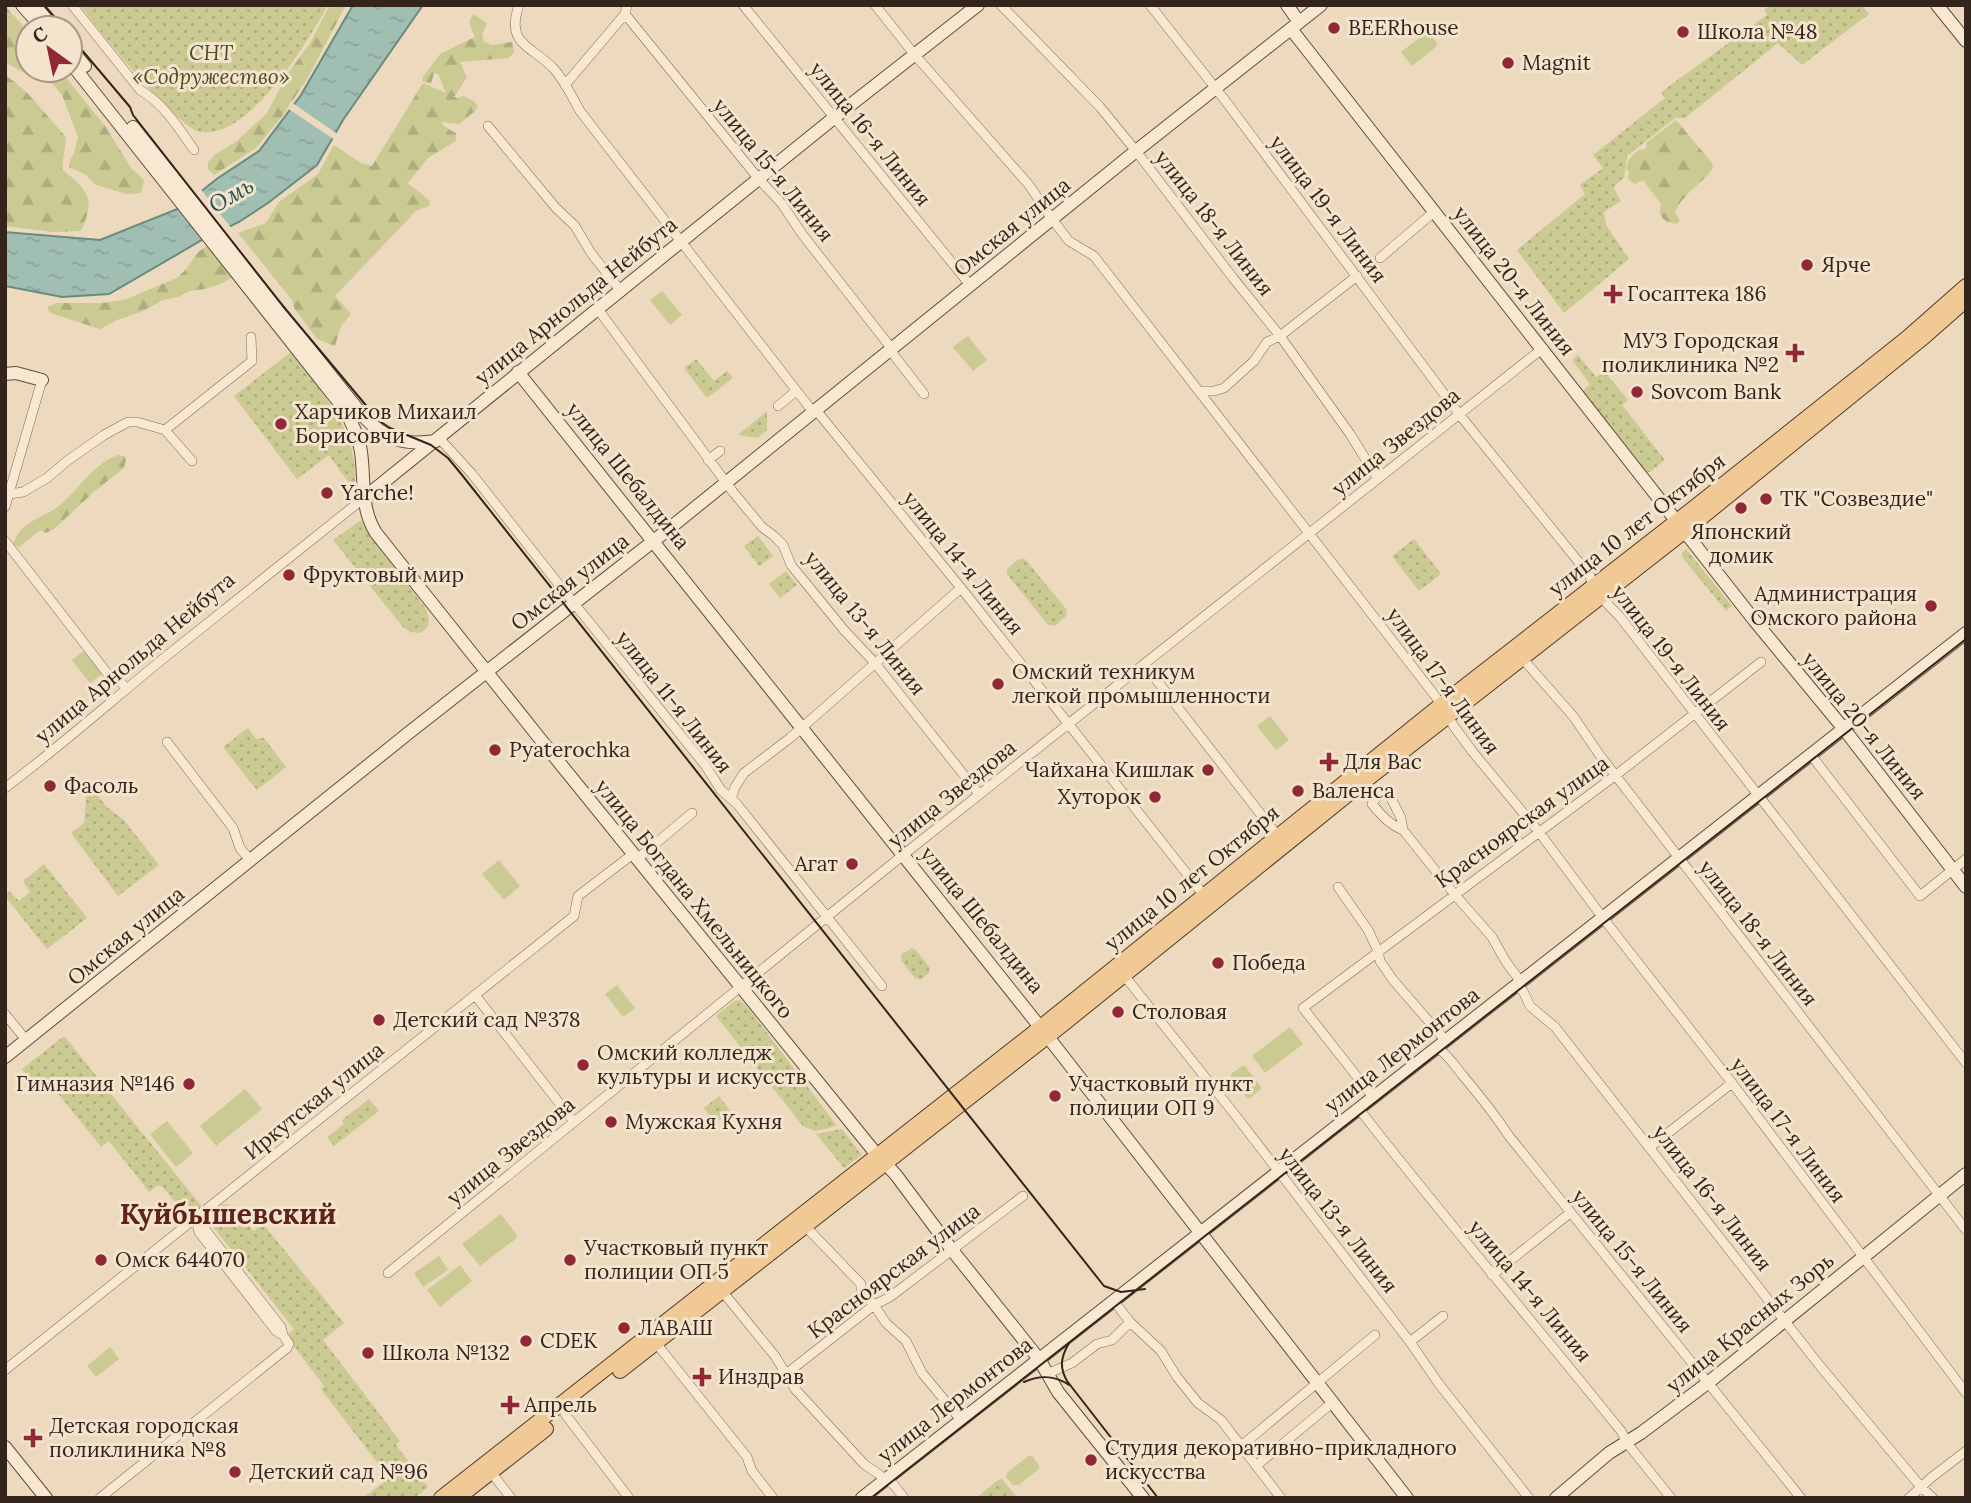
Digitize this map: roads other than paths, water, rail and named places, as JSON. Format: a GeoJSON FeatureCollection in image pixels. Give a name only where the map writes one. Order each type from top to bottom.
{"type":"FeatureCollection","features":[{"type":"Feature","properties":{"kind":"main road","name":"улица Арнольда Нейбута"},"geometry":{"type":"LineString","coordinates":[[364,498],[758,178],[978,5]]}},
{"type":"Feature","properties":{"kind":"main road","name":"улица 20-я Линия"},"geometry":{"type":"LineString","coordinates":[[1287,5],[1295,26],[1435,211],[1966,887]]}},
{"type":"Feature","properties":{"kind":"main road","name":"Омская улица"},"geometry":{"type":"LineString","coordinates":[[5,1057],[1321,5]]}},
{"type":"Feature","properties":{"kind":"main road"},"geometry":{"type":"LineString","coordinates":[[1937,5],[1966,41]]}},
{"type":"Feature","properties":{"kind":"main road"},"geometry":{"type":"LineString","coordinates":[[84,66],[274,311]]}},
{"type":"Feature","properties":{"kind":"main road"},"geometry":{"type":"LineString","coordinates":[[84,79],[274,311],[375,429],[391,438],[409,443],[438,439]]}},
{"type":"Feature","properties":{"kind":"main road","name":"улица 10 лет Октября"},"geometry":{"type":"LineString","coordinates":[[1681,526],[1966,286]]}},
{"type":"Feature","properties":{"kind":"main road","name":"улица 10 лет Октября"},"geometry":{"type":"LineString","coordinates":[[441,1498],[1044,1032],[1445,710],[1930,332],[1966,300]]}},
{"type":"Feature","properties":{"kind":"main road","name":"улица Богдана Хмельницкого"},"geometry":{"type":"LineString","coordinates":[[274,311],[345,410],[359,440],[364,498],[369,522],[376,533],[881,1159],[1039,1360],[1058,1392],[1143,1498]]}},
{"type":"Feature","properties":{"kind":"main road","name":"улица Шебалдина"},"geometry":{"type":"LineString","coordinates":[[518,372],[1044,1032],[1407,1498]]}},
{"type":"Feature","properties":{"kind":"main road"},"geometry":{"type":"LineString","coordinates":[[5,374],[16,373],[42,380]]}},
{"type":"Feature","properties":{"kind":"main road","name":"улица 10 лет Октября"},"geometry":{"type":"LineString","coordinates":[[1208,900],[1277,835],[1445,710],[1522,658],[1597,592]]}},
{"type":"Feature","properties":{"kind":"main road","name":"улица Лермонтова"},"geometry":{"type":"LineString","coordinates":[[862,1498],[1966,634]]}},
{"type":"Feature","properties":{"kind":"main road","name":"улица 10 лет Октября"},"geometry":{"type":"LineString","coordinates":[[458,1498],[805,1226],[881,1159]]}},
{"type":"Feature","properties":{"kind":"main road","name":"улица Красных Зорь"},"geometry":{"type":"LineString","coordinates":[[1556,1498],[1609,1453],[1627,1443],[1709,1382],[1966,1174]]}},
{"type":"Feature","properties":{"kind":"main road"},"geometry":{"type":"LineString","coordinates":[[5,1447],[46,1498]]}},
{"type":"Feature","properties":{"kind":"street"},"geometry":{"type":"LineString","coordinates":[[72,5],[140,90],[153,98],[170,115],[194,150]]}},
{"type":"Feature","properties":{"kind":"street","name":"улица 14-я Линия"},"geometry":{"type":"LineString","coordinates":[[519,5],[514,20],[521,43],[547,62],[580,111],[796,391],[961,588],[1208,900]]}},
{"type":"Feature","properties":{"kind":"street","name":"улица 16-я Линия"},"geometry":{"type":"LineString","coordinates":[[743,5],[970,285]]}},
{"type":"Feature","properties":{"kind":"street","name":"улица 17-я Линия"},"geometry":{"type":"LineString","coordinates":[[875,5],[914,54],[1029,185],[1069,241],[1094,256],[1445,710],[1455,729],[1539,832],[1732,1083],[1966,1393]]}},
{"type":"Feature","properties":{"kind":"street","name":"улица 18-я Линия"},"geometry":{"type":"LineString","coordinates":[[1001,5],[1100,107],[1136,151],[1280,335],[1350,434],[1378,480]]}},
{"type":"Feature","properties":{"kind":"street","name":"улица 19-я Линия"},"geometry":{"type":"LineString","coordinates":[[1150,5],[1459,414],[1590,576],[1597,592],[1620,617],[1966,1063]]}},
{"type":"Feature","properties":{"kind":"street"},"geometry":{"type":"LineString","coordinates":[[565,85],[626,10]]}},
{"type":"Feature","properties":{"kind":"street","name":"улица 15-я Линия"},"geometry":{"type":"LineString","coordinates":[[626,10],[758,178],[782,204],[924,394]]}},
{"type":"Feature","properties":{"kind":"street"},"geometry":{"type":"LineString","coordinates":[[488,125],[556,208],[575,226],[591,253],[620,290]]}},
{"type":"Feature","properties":{"kind":"street"},"geometry":{"type":"LineString","coordinates":[[1380,258],[1435,211]]}},
{"type":"Feature","properties":{"kind":"street"},"geometry":{"type":"LineString","coordinates":[[1199,391],[1224,388],[1254,361],[1267,342],[1357,276]]}},
{"type":"Feature","properties":{"kind":"street","name":"улица 13-я Линия"},"geometry":{"type":"LineString","coordinates":[[597,308],[726,483],[762,527],[783,545],[791,565],[874,662],[979,794]]}},
{"type":"Feature","properties":{"kind":"street"},"geometry":{"type":"LineString","coordinates":[[165,430],[252,360],[251,337]]}},
{"type":"Feature","properties":{"kind":"street","name":"улица Звездова"},"geometry":{"type":"LineString","coordinates":[[388,1273],[979,794],[1543,348]]}},
{"type":"Feature","properties":{"kind":"street"},"geometry":{"type":"LineString","coordinates":[[5,507],[42,380]]}},
{"type":"Feature","properties":{"kind":"street"},"geometry":{"type":"LineString","coordinates":[[778,406],[796,391]]}},
{"type":"Feature","properties":{"kind":"street"},"geometry":{"type":"LineString","coordinates":[[9,494],[23,492],[47,478],[67,461],[124,423],[137,422],[165,430],[192,461]]}},
{"type":"Feature","properties":{"kind":"street","name":"улица 11-я Линия"},"geometry":{"type":"LineString","coordinates":[[438,439],[472,474],[705,765],[721,790],[737,804],[882,986]]}},
{"type":"Feature","properties":{"kind":"street"},"geometry":{"type":"LineString","coordinates":[[708,460],[720,450]]}},
{"type":"Feature","properties":{"kind":"street","name":"улица Арнольда Нейбута"},"geometry":{"type":"LineString","coordinates":[[5,788],[265,575],[364,498]]}},
{"type":"Feature","properties":{"kind":"street"},"geometry":{"type":"LineString","coordinates":[[6,542],[111,678],[115,674],[125,690]]}},
{"type":"Feature","properties":{"kind":"street"},"geometry":{"type":"LineString","coordinates":[[731,799],[744,773],[801,728],[961,588]]}},
{"type":"Feature","properties":{"kind":"street","name":"улица 18-я Линия"},"geometry":{"type":"LineString","coordinates":[[1522,658],[1573,716],[1966,1230]]}},
{"type":"Feature","properties":{"kind":"street","name":"Красноярская улица"},"geometry":{"type":"LineString","coordinates":[[1373,1097],[1303,1008],[1616,775],[1761,662]]}},
{"type":"Feature","properties":{"kind":"street"},"geometry":{"type":"LineString","coordinates":[[1144,664],[1277,835]]}},
{"type":"Feature","properties":{"kind":"street"},"geometry":{"type":"LineString","coordinates":[[167,742],[233,828],[240,848],[250,860]]}},
{"type":"Feature","properties":{"kind":"street"},"geometry":{"type":"LineString","coordinates":[[1811,755],[1920,896],[1966,859]]}},
{"type":"Feature","properties":{"kind":"street","name":"Иркутская улица"},"geometry":{"type":"LineString","coordinates":[[5,1370],[196,1223],[573,916],[578,896],[692,813]]}},
{"type":"Feature","properties":{"kind":"street","name":"улица 16-я Линия"},"geometry":{"type":"LineString","coordinates":[[1403,830],[1492,937],[1530,1006],[1555,1027],[1820,1366],[1933,1498]]}},
{"type":"Feature","properties":{"kind":"street","name":"улица 15-я Линия"},"geometry":{"type":"LineString","coordinates":[[1338,887],[1368,930],[1380,961],[1462,1074],[1570,1213],[1801,1498]]}},
{"type":"Feature","properties":{"kind":"street","name":"улица 13-я Линия"},"geometry":{"type":"LineString","coordinates":[[1121,971],[1529,1498]]}},
{"type":"Feature","properties":{"kind":"street"},"geometry":{"type":"LineString","coordinates":[[475,995],[574,1122]]}},
{"type":"Feature","properties":{"kind":"street"},"geometry":{"type":"LineString","coordinates":[[5,1014],[26,1040]]}},
{"type":"Feature","properties":{"kind":"street"},"geometry":{"type":"LineString","coordinates":[[1650,1147],[1732,1083]]}},
{"type":"Feature","properties":{"kind":"street","name":"улица 14-я Линия"},"geometry":{"type":"LineString","coordinates":[[1359,1109],[1492,1275],[1563,1358],[1671,1498]]}},
{"type":"Feature","properties":{"kind":"street","name":"Красноярская улица"},"geometry":{"type":"LineString","coordinates":[[786,1374],[874,1305],[890,1297],[1023,1196]]}},
{"type":"Feature","properties":{"kind":"street"},"geometry":{"type":"LineString","coordinates":[[1492,1275],[1570,1213]]}},
{"type":"Feature","properties":{"kind":"street"},"geometry":{"type":"LineString","coordinates":[[100,1498],[274,1359],[289,1344],[281,1327],[204,1228],[196,1223]]}},
{"type":"Feature","properties":{"kind":"street"},"geometry":{"type":"LineString","coordinates":[[805,1226],[861,1284],[861,1291],[886,1323],[906,1341],[922,1373],[961,1420]]}},
{"type":"Feature","properties":{"kind":"street"},"geometry":{"type":"LineString","coordinates":[[722,1291],[775,1356],[795,1389],[844,1444],[864,1464],[894,1485],[904,1498]]}},
{"type":"Feature","properties":{"kind":"street"},"geometry":{"type":"LineString","coordinates":[[1114,1300],[1130,1322],[1161,1351],[1198,1403],[1221,1420],[1281,1498]]}},
{"type":"Feature","properties":{"kind":"street"},"geometry":{"type":"LineString","coordinates":[[1410,1342],[1443,1316]]}},
{"type":"Feature","properties":{"kind":"street"},"geometry":{"type":"LineString","coordinates":[[1047,1374],[1072,1363],[1097,1344],[1112,1340],[1130,1322]]}},
{"type":"Feature","properties":{"kind":"street"},"geometry":{"type":"LineString","coordinates":[[1241,1446],[1375,1335]]}},
{"type":"Feature","properties":{"kind":"street"},"geometry":{"type":"LineString","coordinates":[[656,1343],[747,1457],[752,1471],[774,1498]]}},
{"type":"Feature","properties":{"kind":"street"},"geometry":{"type":"LineString","coordinates":[[1256,1466],[1332,1403]]}},
{"type":"Feature","properties":{"kind":"street"},"geometry":{"type":"LineString","coordinates":[[565,1414],[629,1498]]}},
{"type":"Feature","properties":{"kind":"street"},"geometry":{"type":"LineString","coordinates":[[1909,1498],[1966,1451]]}},
{"type":"Feature","properties":{"kind":"street"},"geometry":{"type":"LineString","coordinates":[[491,1472],[510,1498]]}},
{"type":"Feature","properties":{"kind":"water","name":"Омь"},"geometry":{"type":"Polygon","coordinates":[[[353,5],[423,5],[343,120],[317,165],[239,222],[202,240],[109,294],[62,297],[5,286],[5,232],[100,240],[180,208],[259,151],[301,95],[353,5]]]}},
{"type":"Feature","properties":{"kind":"tram line"},"geometry":{"type":"LineString","coordinates":[[44,5],[52,14]]}},
{"type":"Feature","properties":{"kind":"tram line"},"geometry":{"type":"LineString","coordinates":[[84,53],[130,107],[133,115],[282,305],[369,409],[390,428],[431,445],[448,458],[1104,1286],[1121,1292],[1145,1289]]}},
{"type":"Feature","properties":{"kind":"tram line"},"geometry":{"type":"LineString","coordinates":[[871,1498],[1966,639]]}},
{"type":"Feature","properties":{"kind":"tram line"},"geometry":{"type":"LineString","coordinates":[[1069,1343],[1062,1362],[1067,1381],[1158,1498]]}},
{"type":"Feature","properties":{"kind":"tram line"},"geometry":{"type":"LineString","coordinates":[[1024,1382],[1047,1377],[1069,1385]]}},
{"type":"Feature","properties":{"kind":"place","name":"BEERhouse"},"geometry":{"type":"Point","coordinates":[1334,28]}},
{"type":"Feature","properties":{"kind":"place","name":"Школа №48"},"geometry":{"type":"Point","coordinates":[1683,32]}},
{"type":"Feature","properties":{"kind":"place","name":"Magnit"},"geometry":{"type":"Point","coordinates":[1508,63]}},
{"type":"Feature","properties":{"kind":"place","name":"Ярче"},"geometry":{"type":"Point","coordinates":[1807,265]}},
{"type":"Feature","properties":{"kind":"place","name":"Госаптека 186"},"geometry":{"type":"Point","coordinates":[1613,294]}},
{"type":"Feature","properties":{"kind":"place","name":"МУЗ Городская поликлиника №2"},"geometry":{"type":"Point","coordinates":[1795,353]}},
{"type":"Feature","properties":{"kind":"place","name":"Sovcom Bank"},"geometry":{"type":"Point","coordinates":[1637,392]}},
{"type":"Feature","properties":{"kind":"place","name":"Харчиков Михаил Борисовчи"},"geometry":{"type":"Point","coordinates":[281,424]}},
{"type":"Feature","properties":{"kind":"place","name":"Yarche!"},"geometry":{"type":"Point","coordinates":[327,493]}},
{"type":"Feature","properties":{"kind":"place","name":"ТК \"Созвездие\""},"geometry":{"type":"Point","coordinates":[1766,499]}},
{"type":"Feature","properties":{"kind":"place","name":"Японский домик"},"geometry":{"type":"Point","coordinates":[1741,508]}},
{"type":"Feature","properties":{"kind":"place","name":"Фруктовый мир"},"geometry":{"type":"Point","coordinates":[289,575]}},
{"type":"Feature","properties":{"kind":"place","name":"Администрация Омского района"},"geometry":{"type":"Point","coordinates":[1931,606]}},
{"type":"Feature","properties":{"kind":"place","name":"Омский техникум легкой промышленности"},"geometry":{"type":"Point","coordinates":[998,684]}},
{"type":"Feature","properties":{"kind":"place","name":"Pyaterochka"},"geometry":{"type":"Point","coordinates":[495,750]}},
{"type":"Feature","properties":{"kind":"place","name":"Для Вас"},"geometry":{"type":"Point","coordinates":[1329,762]}},
{"type":"Feature","properties":{"kind":"place","name":"Чайхана Кишлак"},"geometry":{"type":"Point","coordinates":[1208,770]}},
{"type":"Feature","properties":{"kind":"place","name":"Фасоль"},"geometry":{"type":"Point","coordinates":[50,786]}},
{"type":"Feature","properties":{"kind":"place","name":"Валенса"},"geometry":{"type":"Point","coordinates":[1298,791]}},
{"type":"Feature","properties":{"kind":"place","name":"Хуторок"},"geometry":{"type":"Point","coordinates":[1155,797]}},
{"type":"Feature","properties":{"kind":"place","name":"Агат"},"geometry":{"type":"Point","coordinates":[852,864]}},
{"type":"Feature","properties":{"kind":"place","name":"Победа"},"geometry":{"type":"Point","coordinates":[1218,963]}},
{"type":"Feature","properties":{"kind":"place","name":"Столовая"},"geometry":{"type":"Point","coordinates":[1118,1012]}},
{"type":"Feature","properties":{"kind":"place","name":"Детский сад №378"},"geometry":{"type":"Point","coordinates":[379,1020]}},
{"type":"Feature","properties":{"kind":"place","name":"Омский колледж культуры и искусств"},"geometry":{"type":"Point","coordinates":[583,1065]}},
{"type":"Feature","properties":{"kind":"place","name":"Гимназия №146"},"geometry":{"type":"Point","coordinates":[189,1084]}},
{"type":"Feature","properties":{"kind":"place","name":"Участковый пункт полиции ОП 9"},"geometry":{"type":"Point","coordinates":[1055,1096]}},
{"type":"Feature","properties":{"kind":"place","name":"Мужская Кухня"},"geometry":{"type":"Point","coordinates":[611,1122]}},
{"type":"Feature","properties":{"kind":"place","name":"Омск 644070"},"geometry":{"type":"Point","coordinates":[101,1260]}},
{"type":"Feature","properties":{"kind":"place","name":"Участковый пункт полиции ОП 5"},"geometry":{"type":"Point","coordinates":[570,1260]}},
{"type":"Feature","properties":{"kind":"place","name":"ЛАВАШ"},"geometry":{"type":"Point","coordinates":[624,1328]}},
{"type":"Feature","properties":{"kind":"place","name":"CDEK"},"geometry":{"type":"Point","coordinates":[526,1341]}},
{"type":"Feature","properties":{"kind":"place","name":"Школа №132"},"geometry":{"type":"Point","coordinates":[368,1353]}},
{"type":"Feature","properties":{"kind":"place","name":"Инздрав"},"geometry":{"type":"Point","coordinates":[702,1377]}},
{"type":"Feature","properties":{"kind":"place","name":"Апрель"},"geometry":{"type":"Point","coordinates":[510,1405]}},
{"type":"Feature","properties":{"kind":"place","name":"Детская городская поликлиника №8"},"geometry":{"type":"Point","coordinates":[33,1438]}},
{"type":"Feature","properties":{"kind":"place","name":"Студия декоративно-прикладного искусства"},"geometry":{"type":"Point","coordinates":[1091,1460]}},
{"type":"Feature","properties":{"kind":"place","name":"Детский сад №96"},"geometry":{"type":"Point","coordinates":[235,1472]}},
{"type":"Feature","properties":{"kind":"district","name":"Куйбышевский"},"geometry":{"type":"Point","coordinates":[228,1214]}},
{"type":"Feature","properties":{"kind":"park label","name":"СНТ «Содружество»"},"geometry":{"type":"Point","coordinates":[211,65]}}]}
